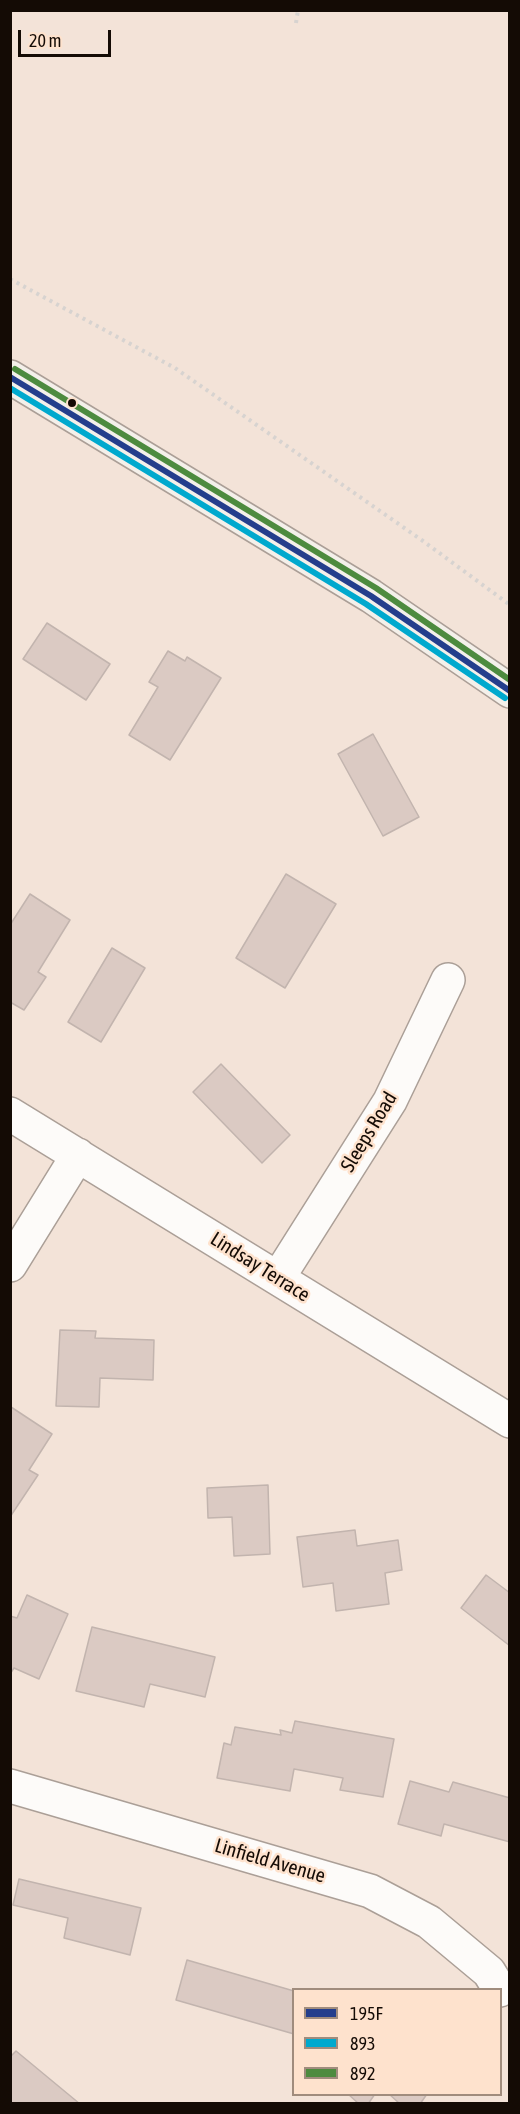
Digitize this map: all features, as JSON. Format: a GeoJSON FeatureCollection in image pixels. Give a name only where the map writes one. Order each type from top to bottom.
{"type":"FeatureCollection","features":[{"type":"Feature","properties":{"kind":"main road"},"geometry":{"type":"LineString","coordinates":[[10,376],[371,596],[510,691]]}},
{"type":"Feature","properties":{"kind":"street","name":"Sleeps Road"},"geometry":{"type":"LineString","coordinates":[[278,1278],[390,1101],[447,980]]}},
{"type":"Feature","properties":{"kind":"street","name":"Lindsay Terrace"},"geometry":{"type":"LineString","coordinates":[[10,1114],[510,1421]]}},
{"type":"Feature","properties":{"kind":"street"},"geometry":{"type":"LineString","coordinates":[[10,1265],[78,1155]]}},
{"type":"Feature","properties":{"kind":"street","name":"Linfield Avenue"},"geometry":{"type":"LineString","coordinates":[[10,1785],[370,1891],[429,1922],[489,1972],[499,1988]]}},
{"type":"Feature","properties":{"kind":"path"},"geometry":{"type":"LineString","coordinates":[[296,23],[298,10]]}},
{"type":"Feature","properties":{"kind":"path"},"geometry":{"type":"LineString","coordinates":[[10,279],[175,368],[510,604]]}},
{"type":"Feature","properties":{"kind":"building"},"geometry":{"type":"Polygon","coordinates":[[[47,623],[110,664],[86,700],[23,659],[47,623]]]}},
{"type":"Feature","properties":{"kind":"building"},"geometry":{"type":"Polygon","coordinates":[[[168,651],[185,661],[187,657],[221,678],[170,760],[129,735],[158,687],[149,682],[168,651]]]}},
{"type":"Feature","properties":{"kind":"building"},"geometry":{"type":"Polygon","coordinates":[[[373,734],[419,817],[383,836],[338,754],[373,734]]]}},
{"type":"Feature","properties":{"kind":"building"},"geometry":{"type":"Polygon","coordinates":[[[286,874],[336,904],[285,988],[236,958],[286,874]]]}},
{"type":"Feature","properties":{"kind":"building"},"geometry":{"type":"Polygon","coordinates":[[[30,894],[70,920],[38,972],[46,977],[24,1010],[10,1002],[10,925],[30,894]]]}},
{"type":"Feature","properties":{"kind":"building"},"geometry":{"type":"Polygon","coordinates":[[[112,948],[145,968],[101,1042],[68,1022],[112,948]]]}},
{"type":"Feature","properties":{"kind":"building"},"geometry":{"type":"Polygon","coordinates":[[[221,1064],[290,1135],[262,1163],[193,1092],[221,1064]]]}},
{"type":"Feature","properties":{"kind":"building"},"geometry":{"type":"Polygon","coordinates":[[[60,1330],[96,1331],[95,1338],[154,1340],[153,1380],[100,1378],[99,1407],[56,1406],[60,1330]]]}},
{"type":"Feature","properties":{"kind":"building"},"geometry":{"type":"Polygon","coordinates":[[[11,1407],[52,1434],[29,1470],[38,1475],[10,1517],[11,1407]]]}},
{"type":"Feature","properties":{"kind":"building"},"geometry":{"type":"Polygon","coordinates":[[[268,1485],[270,1554],[234,1556],[232,1517],[208,1518],[207,1488],[268,1485]]]}},
{"type":"Feature","properties":{"kind":"building"},"geometry":{"type":"Polygon","coordinates":[[[355,1530],[357,1546],[398,1540],[402,1570],[385,1573],[389,1604],[336,1611],[333,1583],[303,1587],[297,1537],[355,1530]]]}},
{"type":"Feature","properties":{"kind":"building"},"geometry":{"type":"Polygon","coordinates":[[[486,1575],[510,1593],[510,1646],[461,1608],[486,1575]]]}},
{"type":"Feature","properties":{"kind":"building"},"geometry":{"type":"Polygon","coordinates":[[[27,1595],[68,1614],[39,1679],[14,1668],[10,1674],[10,1616],[17,1618],[27,1595]]]}},
{"type":"Feature","properties":{"kind":"building"},"geometry":{"type":"Polygon","coordinates":[[[92,1627],[215,1657],[205,1697],[150,1684],[144,1707],[76,1691],[92,1627]]]}},
{"type":"Feature","properties":{"kind":"building"},"geometry":{"type":"Polygon","coordinates":[[[295,1721],[394,1739],[383,1797],[340,1790],[343,1778],[294,1769],[290,1791],[217,1778],[224,1743],[231,1745],[235,1727],[281,1735],[280,1730],[292,1733],[295,1721]]]}},
{"type":"Feature","properties":{"kind":"building"},"geometry":{"type":"Polygon","coordinates":[[[410,1781],[449,1792],[453,1782],[510,1798],[510,1842],[444,1824],[441,1836],[398,1824],[410,1781]]]}},
{"type":"Feature","properties":{"kind":"building"},"geometry":{"type":"Polygon","coordinates":[[[19,1879],[141,1908],[130,1955],[64,1938],[68,1918],[13,1905],[19,1879]]]}},
{"type":"Feature","properties":{"kind":"building"},"geometry":{"type":"Polygon","coordinates":[[[187,1960],[292,1990],[292,2033],[176,2000],[187,1960]]]}},
{"type":"Feature","properties":{"kind":"building"},"geometry":{"type":"Polygon","coordinates":[[[16,2051],[80,2104],[13,2104],[10,2102],[10,2057],[16,2051]]]}},
{"type":"Feature","properties":{"kind":"building"},"geometry":{"type":"Polygon","coordinates":[[[350,2096],[374,2096],[368,2104],[359,2104],[350,2096]]]}},
{"type":"Feature","properties":{"kind":"building"},"geometry":{"type":"Polygon","coordinates":[[[391,2096],[426,2096],[420,2104],[400,2104],[391,2096]]]}},
{"type":"Feature","properties":{"kind":"transit line","name":"892"},"geometry":{"type":"LineString","coordinates":[[15,369],[376,588],[510,680]]}},
{"type":"Feature","properties":{"kind":"transit line","name":"195F"},"geometry":{"type":"LineString","coordinates":[[10,377],[371,596],[510,691]]}},
{"type":"Feature","properties":{"kind":"transit line","name":"893"},"geometry":{"type":"LineString","coordinates":[[10,388],[366,604],[505,698]]}}]}
